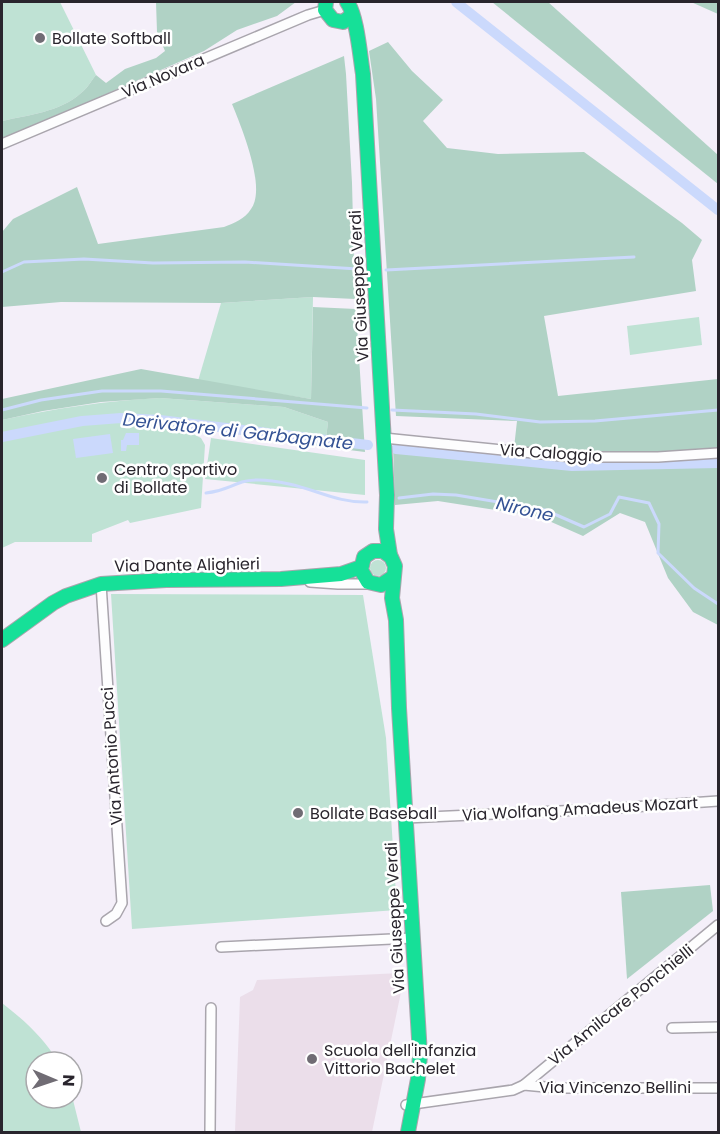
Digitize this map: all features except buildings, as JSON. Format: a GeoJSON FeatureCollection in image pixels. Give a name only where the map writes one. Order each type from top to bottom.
{"type":"FeatureCollection","features":[{"type":"Feature","properties":{"kind":"street","name":"Via Giuseppe Verdi"},"geometry":{"type":"LineString","coordinates":[[346,2],[350,6],[347,19],[354,21],[362,57],[387,495],[386,535],[390,555]]}},
{"type":"Feature","properties":{"kind":"street"},"geometry":{"type":"LineString","coordinates":[[325,6],[333,20],[347,19]]}},
{"type":"Feature","properties":{"kind":"street","name":"Via Novara"},"geometry":{"type":"LineString","coordinates":[[2,144],[325,6]]}},
{"type":"Feature","properties":{"kind":"street","name":"Via Caloggio"},"geometry":{"type":"LineString","coordinates":[[384,438],[572,457],[658,457],[718,453]]}},
{"type":"Feature","properties":{"kind":"street","name":"Via Giuseppe Verdi"},"geometry":{"type":"LineString","coordinates":[[368,553],[386,513]]}},
{"type":"Feature","properties":{"kind":"street"},"geometry":{"type":"LineString","coordinates":[[379,550],[390,555],[395,566],[393,577],[386,583],[373,584],[364,577],[362,561],[368,553],[379,550]]}},
{"type":"Feature","properties":{"kind":"street","name":"Via Dante Alighieri"},"geometry":{"type":"LineString","coordinates":[[2,640],[53,603],[101,584],[166,580],[281,579],[350,573],[361,567]]}},
{"type":"Feature","properties":{"kind":"street","name":"Via Giuseppe Verdi"},"geometry":{"type":"LineString","coordinates":[[393,577],[392,598],[420,1056],[410,1105],[401,1132]]}},
{"type":"Feature","properties":{"kind":"street","name":"Via Dante Alighieri"},"geometry":{"type":"LineString","coordinates":[[281,579],[338,584],[373,584]]}},
{"type":"Feature","properties":{"kind":"street","name":"Via Antonio Pucci"},"geometry":{"type":"LineString","coordinates":[[101,584],[122,903],[116,914],[106,921]]}},
{"type":"Feature","properties":{"kind":"street","name":"Via Giuseppe Verdi"},"geometry":{"type":"LineString","coordinates":[[373,584],[387,605],[396,634]]}},
{"type":"Feature","properties":{"kind":"street","name":"Via Wolfang Amadeus Mozart"},"geometry":{"type":"LineString","coordinates":[[406,818],[718,801]]}},
{"type":"Feature","properties":{"kind":"street","name":"Via Amilcare Ponchielli"},"geometry":{"type":"LineString","coordinates":[[524,1085],[718,925]]}},
{"type":"Feature","properties":{"kind":"street"},"geometry":{"type":"LineString","coordinates":[[220,947],[413,938]]}},
{"type":"Feature","properties":{"kind":"street"},"geometry":{"type":"LineString","coordinates":[[210,1132],[211,1008]]}},
{"type":"Feature","properties":{"kind":"street"},"geometry":{"type":"LineString","coordinates":[[672,1028],[718,1027]]}},
{"type":"Feature","properties":{"kind":"street","name":"Via Vincenzo Bellini"},"geometry":{"type":"LineString","coordinates":[[410,1105],[513,1090],[524,1085],[556,1088],[718,1088]]}},
{"type":"Feature","properties":{"kind":"street","name":"Via Giuseppe Verdi"},"geometry":{"type":"LineString","coordinates":[[408,1132],[410,1105]]}},
{"type":"Feature","properties":{"kind":"shaded area","name":"Scuola dell'infanzia Vittorio Bachelet"},"geometry":{"type":"Polygon","coordinates":[[[400,973],[401,992],[372,1132],[235,1132],[240,997],[253,990],[257,980],[400,973]]]}},
{"type":"Feature","properties":{"kind":"green space","name":"Bollate Softball"},"geometry":{"type":"Polygon","coordinates":[[[2,2],[60,2],[96,75],[83,91],[54,109],[2,121],[2,2]]]}},
{"type":"Feature","properties":{"kind":"green space"},"geometry":{"type":"Polygon","coordinates":[[[156,2],[296,2],[277,16],[237,30],[204,51],[2,140],[2,121],[54,109],[83,91],[96,75],[106,83],[125,69],[156,58],[165,51],[157,32],[156,2]]]}},
{"type":"Feature","properties":{"kind":"green space"},"geometry":{"type":"Polygon","coordinates":[[[492,2],[548,2],[718,155],[718,184],[492,2]]]}},
{"type":"Feature","properties":{"kind":"green space"},"geometry":{"type":"Polygon","coordinates":[[[691,2],[718,2],[718,14],[691,2]]]}},
{"type":"Feature","properties":{"kind":"green space"},"geometry":{"type":"Polygon","coordinates":[[[388,42],[412,71],[443,100],[423,121],[447,148],[498,154],[584,152],[702,240],[692,260],[696,291],[544,316],[558,396],[718,379],[718,448],[667,453],[616,454],[514,448],[517,421],[396,416],[376,99],[369,51],[388,42]]]}},
{"type":"Feature","properties":{"kind":"green space"},"geometry":{"type":"Polygon","coordinates":[[[344,56],[352,183],[355,299],[313,297],[221,303],[61,302],[2,307],[2,232],[13,219],[77,187],[98,244],[224,227],[242,218],[251,209],[256,187],[251,157],[232,104],[344,56]]]}},
{"type":"Feature","properties":{"kind":"green space"},"geometry":{"type":"Polygon","coordinates":[[[313,297],[311,399],[198,381],[221,303],[313,297]]]}},
{"type":"Feature","properties":{"kind":"green space"},"geometry":{"type":"Polygon","coordinates":[[[313,307],[356,309],[365,452],[325,447],[328,422],[284,407],[160,398],[101,402],[2,420],[2,399],[141,369],[311,399],[313,307]]]}},
{"type":"Feature","properties":{"kind":"green space"},"geometry":{"type":"Polygon","coordinates":[[[699,317],[702,345],[630,355],[627,326],[699,317]]]}},
{"type":"Feature","properties":{"kind":"green space","name":"Centro sportivo di Bollate"},"geometry":{"type":"Polygon","coordinates":[[[160,398],[284,407],[328,422],[325,447],[196,428],[195,435],[201,438],[205,445],[201,508],[130,523],[128,520],[92,534],[92,542],[15,542],[2,548],[2,420],[81,406],[160,398]]]}},
{"type":"Feature","properties":{"kind":"green space"},"geometry":{"type":"Polygon","coordinates":[[[211,438],[365,460],[365,495],[205,479],[211,438]]]}},
{"type":"Feature","properties":{"kind":"green space"},"geometry":{"type":"Polygon","coordinates":[[[393,445],[556,461],[637,463],[718,458],[718,625],[693,612],[668,578],[645,522],[620,513],[583,536],[540,517],[438,501],[395,505],[393,445]]]}},
{"type":"Feature","properties":{"kind":"green space"},"geometry":{"type":"Polygon","coordinates":[[[375,560],[381,560],[386,568],[384,574],[375,576],[370,571],[370,565],[375,560]]]}},
{"type":"Feature","properties":{"kind":"green space"},"geometry":{"type":"Polygon","coordinates":[[[111,594],[363,595],[386,738],[397,910],[132,929],[111,594]]]}},
{"type":"Feature","properties":{"kind":"green space"},"geometry":{"type":"Polygon","coordinates":[[[710,885],[713,911],[627,979],[621,892],[710,885]]]}},
{"type":"Feature","properties":{"kind":"green space"},"geometry":{"type":"Polygon","coordinates":[[[2,1003],[33,1030],[50,1050],[24,1050],[24,1110],[76,1110],[81,1132],[2,1132],[2,1003]]]}},
{"type":"Feature","properties":{"kind":"water"},"geometry":{"type":"Polygon","coordinates":[[[126,433],[139,433],[139,445],[127,445],[126,451],[121,451],[121,440],[126,433]]]}},
{"type":"Feature","properties":{"kind":"water"},"geometry":{"type":"Polygon","coordinates":[[[110,434],[113,453],[76,458],[73,439],[110,434]]]}},
{"type":"Feature","properties":{"kind":"waterway"},"geometry":{"type":"LineString","coordinates":[[456,2],[718,210]]}},
{"type":"Feature","properties":{"kind":"waterway"},"geometry":{"type":"LineString","coordinates":[[386,270],[634,257]]}},
{"type":"Feature","properties":{"kind":"waterway"},"geometry":{"type":"LineString","coordinates":[[2,272],[24,262],[84,259],[153,263],[245,262],[358,269]]}},
{"type":"Feature","properties":{"kind":"waterway"},"geometry":{"type":"LineString","coordinates":[[2,410],[41,400],[102,391],[161,391],[367,408]]}},
{"type":"Feature","properties":{"kind":"waterway"},"geometry":{"type":"LineString","coordinates":[[392,410],[476,414],[540,422],[595,421],[718,410]]}},
{"type":"Feature","properties":{"kind":"waterway","name":"Derivatore di Garbagnate"},"geometry":{"type":"LineString","coordinates":[[2,437],[82,421],[121,418],[160,420],[368,445]]}},
{"type":"Feature","properties":{"kind":"waterway","name":"Derivatore di Garbagnate"},"geometry":{"type":"LineString","coordinates":[[396,449],[572,466],[718,463]]}},
{"type":"Feature","properties":{"kind":"waterway","name":"Nirone"},"geometry":{"type":"LineString","coordinates":[[206,493],[242,482],[266,480],[337,498],[367,502]]}},
{"type":"Feature","properties":{"kind":"waterway","name":"Nirone"},"geometry":{"type":"LineString","coordinates":[[399,498],[433,494],[456,495],[545,510],[584,527],[610,514],[619,497],[649,503],[659,524],[658,553],[694,588],[718,604]]}},
{"type":"Feature","properties":{"kind":"traffic: fast"},"geometry":{"type":"LineString","coordinates":[[326,2],[325,10],[333,20],[343,22],[351,16]]}},
{"type":"Feature","properties":{"kind":"traffic: fast"},"geometry":{"type":"LineString","coordinates":[[347,2],[356,26],[363,74],[387,495],[386,529],[390,555]]}},
{"type":"Feature","properties":{"kind":"traffic: fast"},"geometry":{"type":"LineString","coordinates":[[393,577],[381,585],[368,582],[361,570],[364,557],[373,551],[383,551],[391,557],[395,566],[392,598],[396,620],[399,708],[420,1055],[408,1132]]}},
{"type":"Feature","properties":{"kind":"traffic: fast"},"geometry":{"type":"LineString","coordinates":[[2,640],[53,603],[101,584],[166,580],[281,579],[341,574],[361,567]]}},
{"type":"Feature","properties":{"kind":"place","name":"Bollate Softball"},"geometry":{"type":"Point","coordinates":[40,38]}},
{"type":"Feature","properties":{"kind":"place","name":"Centro sportivo di Bollate"},"geometry":{"type":"Point","coordinates":[102,478]}},
{"type":"Feature","properties":{"kind":"place","name":"Bollate Baseball"},"geometry":{"type":"Point","coordinates":[298,813]}},
{"type":"Feature","properties":{"kind":"place","name":"Scuola dell'infanzia Vittorio Bachelet"},"geometry":{"type":"Point","coordinates":[312,1059]}}]}
